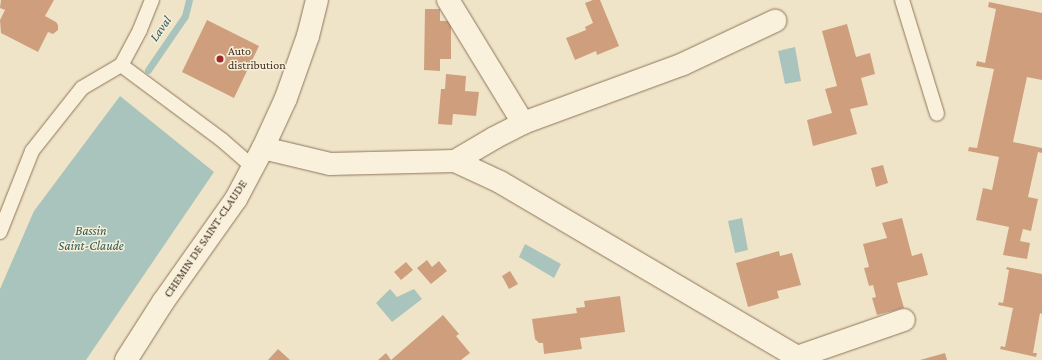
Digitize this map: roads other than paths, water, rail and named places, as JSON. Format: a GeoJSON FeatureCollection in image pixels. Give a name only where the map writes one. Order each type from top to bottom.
{"type":"FeatureCollection","features":[{"type":"Feature","properties":{"kind":"street","name":"CHEMIN DE SAINT-CLAUDE"},"geometry":{"type":"LineString","coordinates":[[126,360],[163,302],[236,199],[263,148],[286,98],[308,36],[317,0]]}},
{"type":"Feature","properties":{"kind":"street"},"geometry":{"type":"LineString","coordinates":[[448,0],[523,123]]}},
{"type":"Feature","properties":{"kind":"street"},"geometry":{"type":"LineString","coordinates":[[455,161],[523,123],[683,64],[775,21]]}},
{"type":"Feature","properties":{"kind":"street"},"geometry":{"type":"LineString","coordinates":[[263,148],[330,164],[455,161],[500,182],[797,358],[904,320]]}},
{"type":"Feature","properties":{"kind":"lane"},"geometry":{"type":"LineString","coordinates":[[0,232],[32,151],[82,88],[120,65],[140,30],[152,0]]}},
{"type":"Feature","properties":{"kind":"lane"},"geometry":{"type":"LineString","coordinates":[[902,0],[937,114]]}},
{"type":"Feature","properties":{"kind":"lane"},"geometry":{"type":"LineString","coordinates":[[120,65],[222,140],[252,167]]}},
{"type":"Feature","properties":{"kind":"water"},"geometry":{"type":"Polygon","coordinates":[[[795,47],[801,81],[785,84],[778,51],[795,47]]]}},
{"type":"Feature","properties":{"kind":"water","name":"Bassin Saint-Claude"},"geometry":{"type":"Polygon","coordinates":[[[120,96],[214,172],[86,360],[0,360],[0,289],[34,211],[120,96]]]}},
{"type":"Feature","properties":{"kind":"water"},"geometry":{"type":"Polygon","coordinates":[[[742,218],[748,250],[735,253],[728,221],[742,218]]]}},
{"type":"Feature","properties":{"kind":"water"},"geometry":{"type":"Polygon","coordinates":[[[525,244],[561,264],[554,278],[519,257],[525,244]]]}},
{"type":"Feature","properties":{"kind":"water"},"geometry":{"type":"Polygon","coordinates":[[[390,289],[397,297],[414,289],[422,299],[392,322],[376,303],[390,289]]]}},
{"type":"Feature","properties":{"kind":"waterway","name":"Laval"},"geometry":{"type":"LineString","coordinates":[[148,70],[185,16],[189,0]]}},
{"type":"Feature","properties":{"kind":"place","name":"Auto distribution"},"geometry":{"type":"Point","coordinates":[220,59]}}]}
